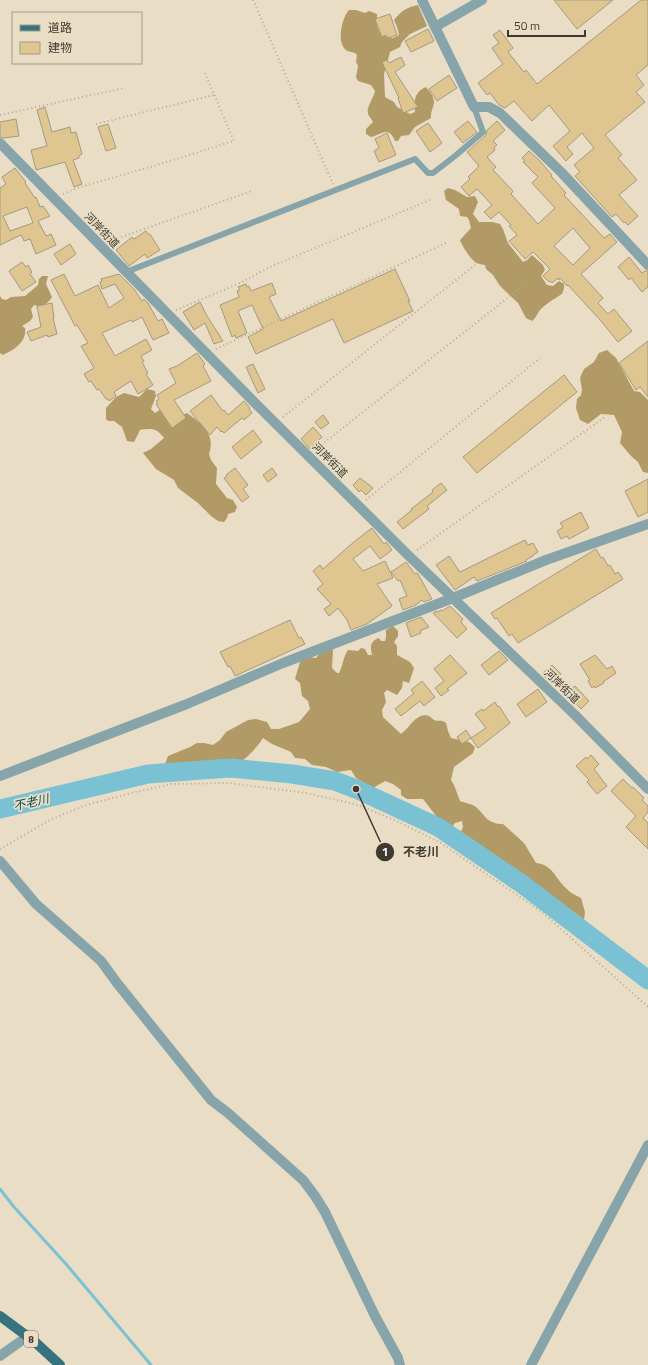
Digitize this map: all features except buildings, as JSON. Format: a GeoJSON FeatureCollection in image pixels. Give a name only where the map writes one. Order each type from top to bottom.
{"type":"FeatureCollection","features":[{"type":"Feature","properties":{"kind":"main road","name":"8"},"geometry":{"type":"LineString","coordinates":[[0,1316],[28,1336],[60,1365]]}},
{"type":"Feature","properties":{"kind":"street"},"geometry":{"type":"LineString","coordinates":[[422,0],[474,107],[489,107],[500,113],[561,172],[648,265]]}},
{"type":"Feature","properties":{"kind":"street"},"geometry":{"type":"LineString","coordinates":[[435,27],[482,0]]}},
{"type":"Feature","properties":{"kind":"street","name":"河岸街道"},"geometry":{"type":"LineString","coordinates":[[0,142],[308,456],[409,556],[575,715],[648,789]]}},
{"type":"Feature","properties":{"kind":"street"},"geometry":{"type":"LineString","coordinates":[[0,776],[187,704],[283,663],[453,598],[546,560],[648,524]]}},
{"type":"Feature","properties":{"kind":"street"},"geometry":{"type":"LineString","coordinates":[[0,861],[36,904],[101,961],[211,1100],[303,1180],[325,1212],[375,1316],[398,1358],[400,1365]]}},
{"type":"Feature","properties":{"kind":"street"},"geometry":{"type":"LineString","coordinates":[[531,1365],[648,1145]]}},
{"type":"Feature","properties":{"kind":"street"},"geometry":{"type":"LineString","coordinates":[[0,1356],[28,1336]]}},
{"type":"Feature","properties":{"kind":"lane"},"geometry":{"type":"LineString","coordinates":[[126,272],[414,159],[428,172],[433,173],[483,132],[474,107]]}},
{"type":"Feature","properties":{"kind":"path"},"geometry":{"type":"LineString","coordinates":[[253,0],[336,190]]}},
{"type":"Feature","properties":{"kind":"path"},"geometry":{"type":"LineString","coordinates":[[54,198],[76,188],[234,141],[204,72]]}},
{"type":"Feature","properties":{"kind":"path"},"geometry":{"type":"LineString","coordinates":[[0,115],[124,88]]}},
{"type":"Feature","properties":{"kind":"path"},"geometry":{"type":"LineString","coordinates":[[96,124],[214,95]]}},
{"type":"Feature","properties":{"kind":"path"},"geometry":{"type":"LineString","coordinates":[[100,245],[252,191]]}},
{"type":"Feature","properties":{"kind":"path"},"geometry":{"type":"LineString","coordinates":[[167,313],[238,284],[272,266],[430,200]]}},
{"type":"Feature","properties":{"kind":"path"},"geometry":{"type":"LineString","coordinates":[[207,354],[446,243]]}},
{"type":"Feature","properties":{"kind":"path"},"geometry":{"type":"LineString","coordinates":[[275,423],[475,265]]}},
{"type":"Feature","properties":{"kind":"path"},"geometry":{"type":"LineString","coordinates":[[308,456],[524,285]]}},
{"type":"Feature","properties":{"kind":"path"},"geometry":{"type":"LineString","coordinates":[[359,506],[540,358]]}},
{"type":"Feature","properties":{"kind":"path"},"geometry":{"type":"LineString","coordinates":[[409,556],[605,417]]}},
{"type":"Feature","properties":{"kind":"path"},"geometry":{"type":"LineString","coordinates":[[0,849],[50,820],[84,806],[171,784],[228,783],[306,793],[358,805],[399,822],[442,843],[536,908],[648,1007]]}},
{"type":"Feature","properties":{"kind":"shaded area"},"geometry":{"type":"Polygon","coordinates":[[[418,5],[427,26],[410,34],[402,42],[400,47],[390,52],[384,74],[385,97],[394,102],[397,107],[410,114],[415,112],[415,101],[417,94],[426,87],[434,100],[431,118],[415,127],[409,135],[401,136],[398,141],[395,141],[390,133],[387,132],[371,137],[366,134],[366,129],[373,122],[368,111],[375,91],[371,85],[358,81],[356,77],[358,66],[356,62],[357,55],[347,51],[343,47],[341,42],[341,30],[344,18],[349,10],[356,10],[365,13],[369,11],[377,14],[377,26],[381,35],[393,38],[399,35],[394,20],[404,10],[418,5]]]}},
{"type":"Feature","properties":{"kind":"shaded area"},"geometry":{"type":"Polygon","coordinates":[[[448,188],[467,197],[475,196],[478,202],[473,214],[479,222],[492,222],[500,224],[508,243],[523,262],[532,255],[543,265],[545,270],[541,276],[547,285],[553,286],[559,281],[564,284],[562,294],[540,310],[532,321],[526,318],[518,303],[500,286],[493,275],[486,269],[485,265],[475,262],[464,249],[460,240],[471,228],[469,220],[467,217],[460,216],[459,209],[446,200],[444,191],[448,188]]]}},
{"type":"Feature","properties":{"kind":"shaded area"},"geometry":{"type":"Polygon","coordinates":[[[42,276],[48,276],[46,284],[52,297],[44,305],[34,305],[31,309],[33,317],[22,326],[25,328],[25,333],[22,341],[11,351],[3,355],[0,353],[0,296],[2,299],[6,300],[11,297],[25,296],[38,285],[39,279],[42,276]]]}},
{"type":"Feature","properties":{"kind":"shaded area"},"geometry":{"type":"Polygon","coordinates":[[[607,350],[616,358],[634,391],[640,392],[648,400],[648,473],[643,472],[638,462],[620,443],[622,432],[614,415],[601,414],[588,424],[580,420],[576,408],[577,399],[581,395],[582,390],[580,378],[584,369],[594,362],[599,353],[607,350]]]}},
{"type":"Feature","properties":{"kind":"shaded area"},"geometry":{"type":"Polygon","coordinates":[[[147,389],[155,391],[156,396],[151,409],[155,413],[161,409],[180,416],[187,413],[202,425],[209,435],[211,447],[209,454],[211,460],[217,468],[216,484],[227,498],[233,500],[237,507],[235,512],[228,514],[224,522],[218,521],[211,516],[198,503],[178,488],[174,480],[156,469],[143,453],[151,449],[164,438],[159,432],[151,429],[140,430],[134,442],[127,441],[122,427],[114,421],[108,421],[106,419],[106,408],[116,397],[124,393],[139,397],[147,389]]]}},
{"type":"Feature","properties":{"kind":"shaded area"},"geometry":{"type":"Polygon","coordinates":[[[393,626],[398,631],[398,636],[394,642],[397,646],[397,655],[410,662],[414,668],[409,683],[403,681],[402,688],[397,695],[387,690],[384,693],[386,702],[382,710],[383,717],[401,734],[420,716],[429,716],[434,720],[443,721],[446,723],[451,738],[469,742],[475,747],[473,753],[454,767],[451,780],[460,801],[476,807],[493,823],[503,824],[524,843],[536,863],[547,866],[551,869],[571,893],[581,898],[585,912],[584,920],[575,917],[544,895],[533,885],[516,873],[495,862],[491,856],[468,841],[460,834],[463,827],[462,821],[455,823],[451,828],[440,821],[423,799],[407,799],[401,795],[401,790],[393,784],[385,781],[373,788],[356,778],[351,770],[337,772],[326,767],[312,765],[305,759],[295,758],[291,752],[272,744],[263,738],[245,759],[240,762],[228,760],[220,764],[215,774],[209,775],[199,768],[193,768],[188,774],[179,774],[176,768],[165,764],[168,756],[197,743],[213,745],[220,740],[226,732],[248,720],[256,719],[267,722],[271,729],[279,729],[299,722],[310,709],[308,701],[302,696],[300,683],[295,679],[300,662],[306,657],[316,658],[321,652],[330,648],[333,650],[332,668],[339,673],[348,650],[358,651],[361,648],[365,649],[368,655],[372,655],[372,643],[379,638],[381,641],[385,641],[386,630],[393,626]]]}},
{"type":"Feature","properties":{"kind":"waterway","name":"不老川"},"geometry":{"type":"LineString","coordinates":[[0,809],[148,774],[230,768],[292,774],[335,781],[356,789],[438,827],[522,884],[648,980]]}},
{"type":"Feature","properties":{"kind":"waterway"},"geometry":{"type":"LineString","coordinates":[[0,1189],[14,1207],[66,1264],[151,1365]]}},
{"type":"Feature","properties":{"kind":"place","name":"不老川"},"geometry":{"type":"Point","coordinates":[356,789]}}]}
